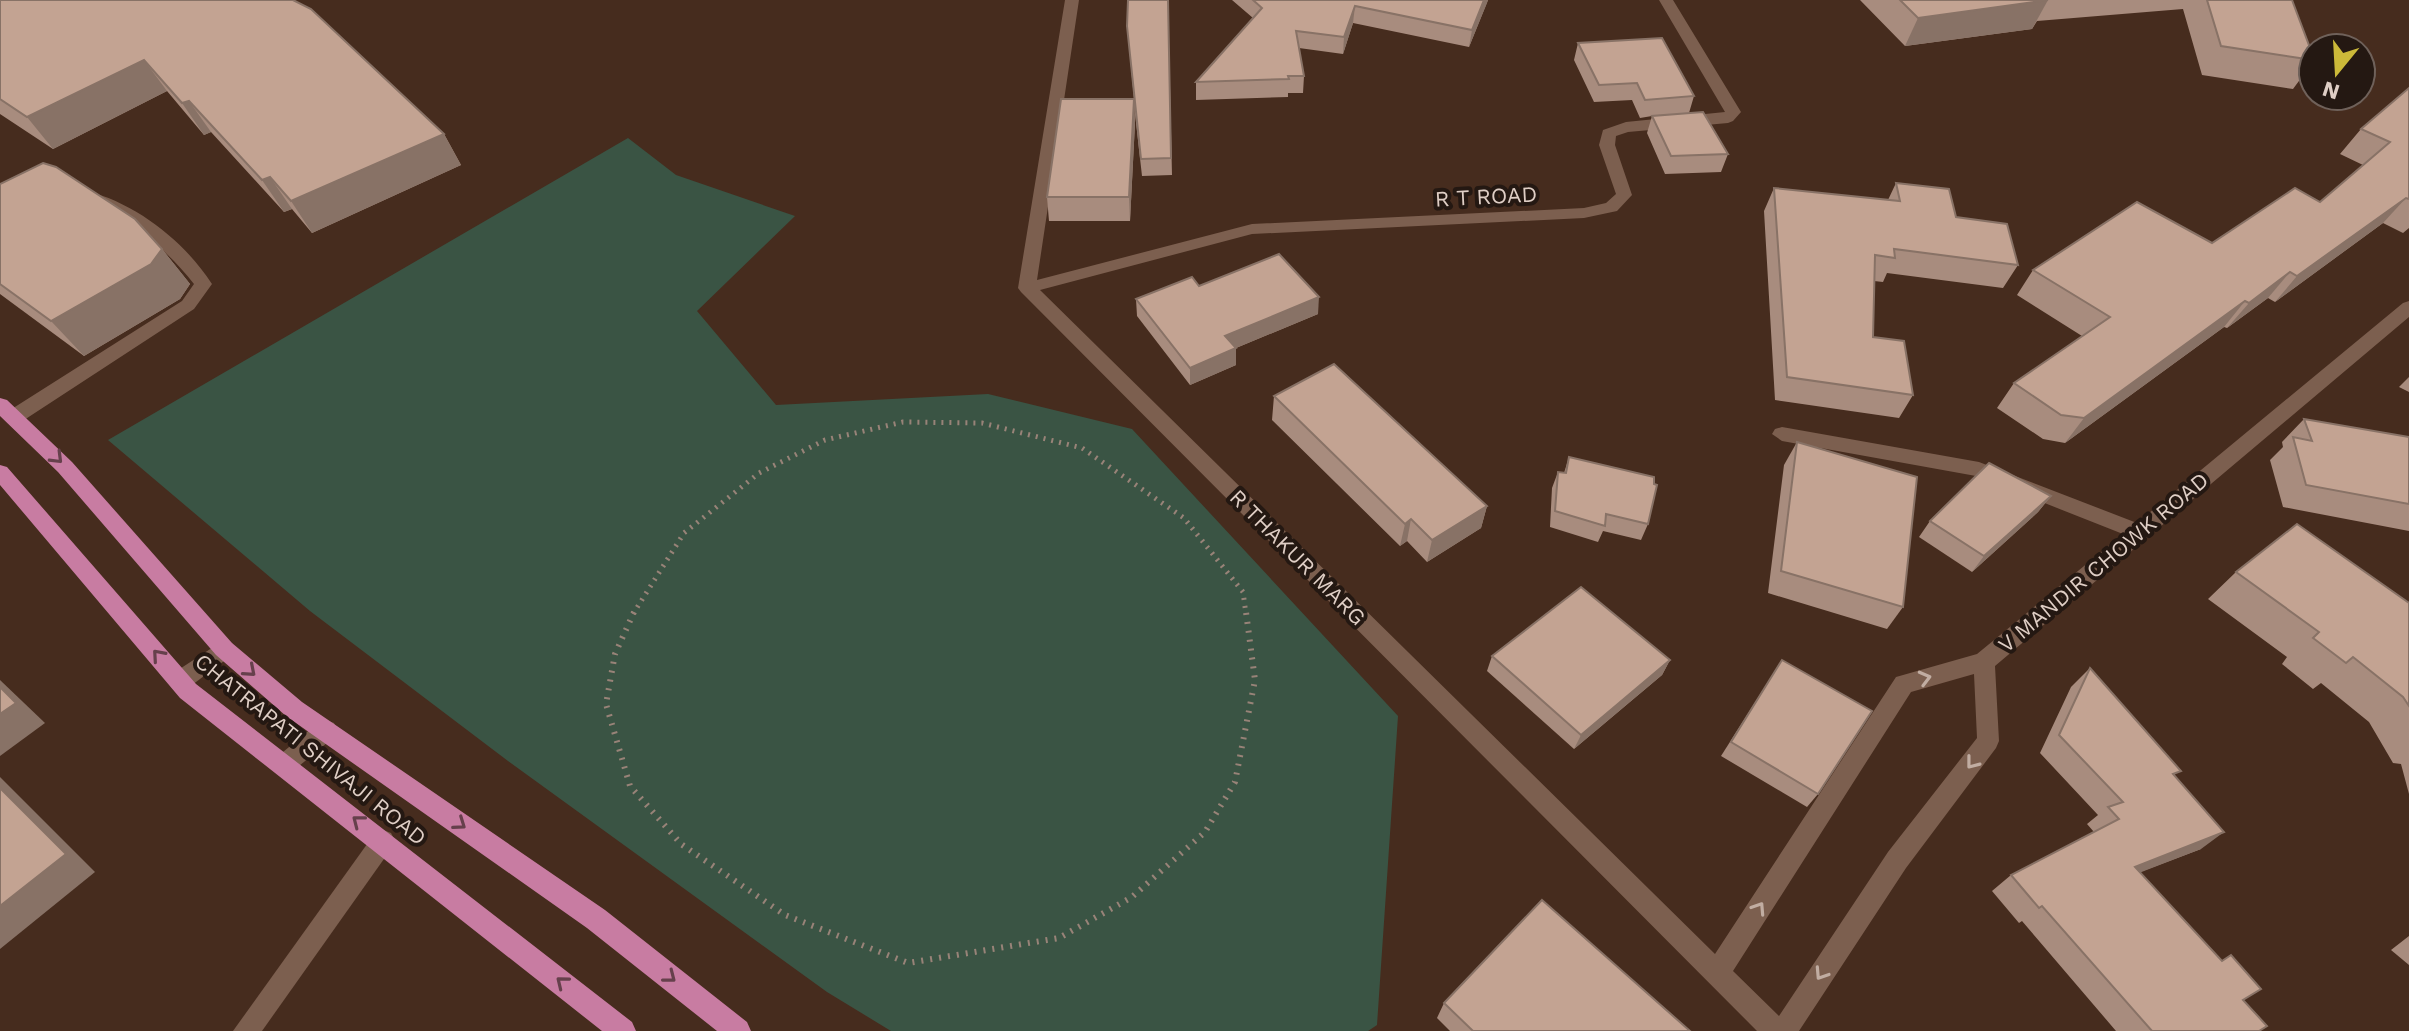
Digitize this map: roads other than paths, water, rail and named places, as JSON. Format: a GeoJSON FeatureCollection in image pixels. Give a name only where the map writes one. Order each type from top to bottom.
{"type":"FeatureCollection","features":[{"type":"Feature","properties":{"kind":"main road"},"geometry":{"type":"LineString","coordinates":[[7,411],[65,467],[224,649],[294,709],[596,919],[738,1031]]}},
{"type":"Feature","properties":{"kind":"main road","name":"CHATRAPATI SHIVAJI ROAD"},"geometry":{"type":"LineString","coordinates":[[0,472],[188,691],[623,1031]]}},
{"type":"Feature","properties":{"kind":"street"},"geometry":{"type":"LineString","coordinates":[[1027,288],[1072,0]]}},
{"type":"Feature","properties":{"kind":"street","name":"R T ROAD"},"geometry":{"type":"LineString","coordinates":[[1027,288],[1252,229],[1584,213],[1611,207],[1624,195],[1607,145],[1608,133],[1626,127],[1728,118],[1733,112],[1666,0]]}},
{"type":"Feature","properties":{"kind":"street"},"geometry":{"type":"LineString","coordinates":[[7,411],[188,305],[203,284],[184,258],[113,204],[73,192]]}},
{"type":"Feature","properties":{"kind":"street","name":"R THAKUR MARG"},"geometry":{"type":"LineString","coordinates":[[1027,288],[1775,1031]]}},
{"type":"Feature","properties":{"kind":"street","name":"V MANDIR CHOWK ROAD"},"geometry":{"type":"LineString","coordinates":[[1784,1031],[1897,860],[1988,741],[1984,662],[2409,307]]}},
{"type":"Feature","properties":{"kind":"street"},"geometry":{"type":"LineString","coordinates":[[1782,434],[1979,469],[2139,532]]}},
{"type":"Feature","properties":{"kind":"street"},"geometry":{"type":"LineString","coordinates":[[180,681],[224,649]]}},
{"type":"Feature","properties":{"kind":"street"},"geometry":{"type":"LineString","coordinates":[[1717,973],[1904,684],[1984,662]]}},
{"type":"Feature","properties":{"kind":"street"},"geometry":{"type":"LineString","coordinates":[[285,764],[326,730]]}},
{"type":"Feature","properties":{"kind":"street"},"geometry":{"type":"LineString","coordinates":[[246,1031],[383,841]]}}]}
